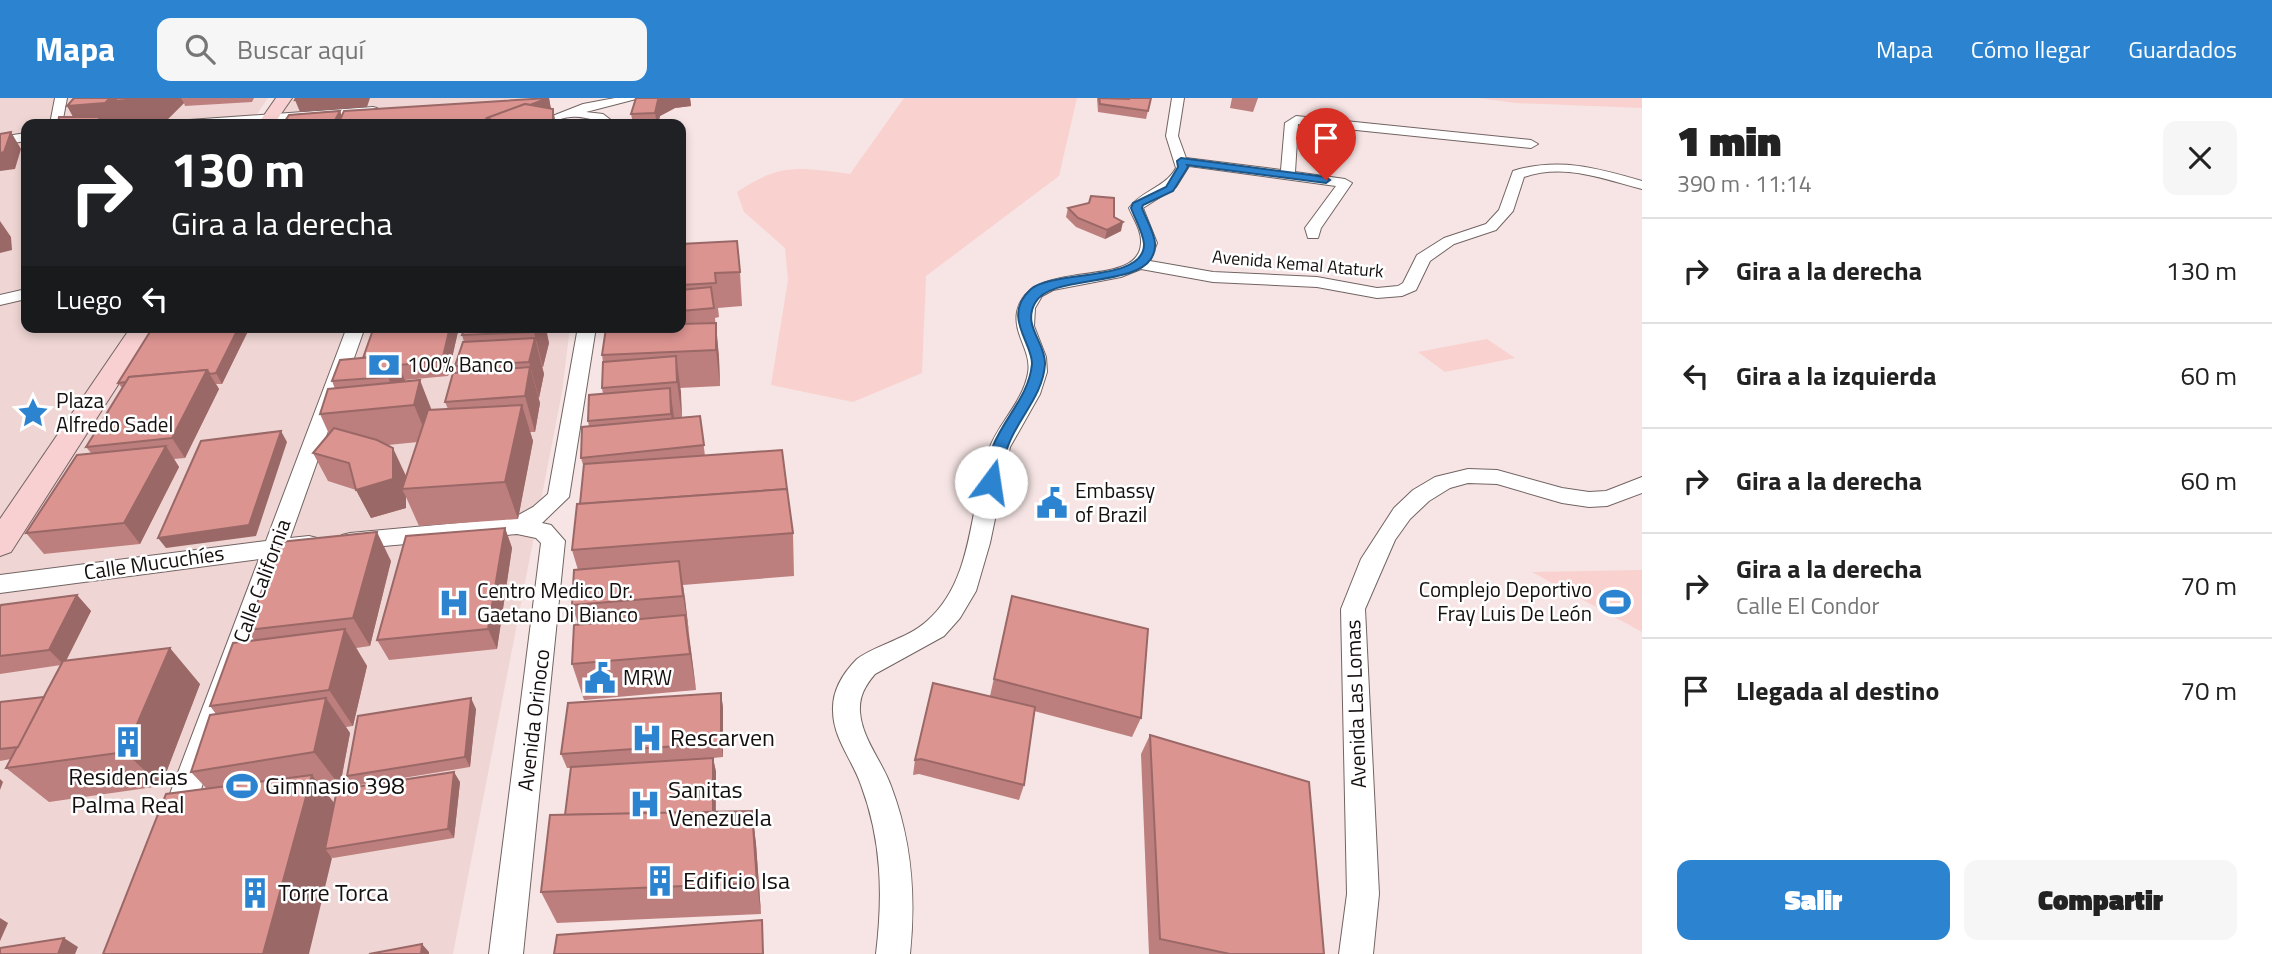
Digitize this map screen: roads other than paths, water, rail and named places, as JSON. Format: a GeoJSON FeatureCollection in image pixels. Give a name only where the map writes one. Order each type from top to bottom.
{"type":"FeatureCollection","features":[{"type":"Feature","properties":{"kind":"street"},"geometry":{"type":"LineString","coordinates":[[57,119],[61,98]]}},
{"type":"Feature","properties":{"kind":"street"},"geometry":{"type":"LineString","coordinates":[[269,119],[284,98]]}},
{"type":"Feature","properties":{"kind":"street"},"geometry":{"type":"LineString","coordinates":[[552,119],[608,101],[634,98]]}},
{"type":"Feature","properties":{"kind":"street"},"geometry":{"type":"LineString","coordinates":[[893,954],[898,882],[893,849],[874,781],[851,732],[847,711],[850,688],[863,668],[936,628],[956,605],[975,558],[1000,445],[1032,390],[1039,361],[1025,329],[1026,307],[1036,292],[1051,285],[1118,273],[1139,264],[1149,252],[1149,241],[1136,208],[1146,199],[1170,189],[1183,167],[1172,136],[1178,98]]}},
{"type":"Feature","properties":{"kind":"street"},"geometry":{"type":"LineString","coordinates":[[608,101],[611,119]]}},
{"type":"Feature","properties":{"kind":"street"},"geometry":{"type":"LineString","coordinates":[[558,102],[566,109],[560,116]]}},
{"type":"Feature","properties":{"kind":"street"},"geometry":{"type":"LineString","coordinates":[[290,119],[389,110]]}},
{"type":"Feature","properties":{"kind":"street"},"geometry":{"type":"LineString","coordinates":[[560,116],[587,114],[600,119]]}},
{"type":"Feature","properties":{"kind":"street"},"geometry":{"type":"LineString","coordinates":[[1288,174],[1291,123],[1296,120],[1531,144]]}},
{"type":"Feature","properties":{"kind":"street"},"geometry":{"type":"LineString","coordinates":[[0,141],[21,138]]}},
{"type":"Feature","properties":{"kind":"street"},"geometry":{"type":"LineString","coordinates":[[1181,161],[1345,183],[1312,228],[1313,235]]}},
{"type":"Feature","properties":{"kind":"street","name":"Avenida Kemal Ataturk"},"geometry":{"type":"LineString","coordinates":[[1139,264],[1213,277],[1317,282],[1377,293],[1402,291],[1410,286],[1423,258],[1449,241],[1490,227],[1506,211],[1518,174],[1529,169],[1555,167],[1608,175],[1642,185]]}},
{"type":"Feature","properties":{"kind":"street"},"geometry":{"type":"LineString","coordinates":[[0,300],[21,295]]}},
{"type":"Feature","properties":{"kind":"street"},"geometry":{"type":"LineString","coordinates":[[0,544],[139,333]]}},
{"type":"Feature","properties":{"kind":"street","name":"Calle California"},"geometry":{"type":"LineString","coordinates":[[164,849],[354,333]]}},
{"type":"Feature","properties":{"kind":"street"},"geometry":{"type":"LineString","coordinates":[[517,526],[541,513],[558,497],[586,333]]}},
{"type":"Feature","properties":{"kind":"street","name":"Avenida Las Lomas"},"geometry":{"type":"LineString","coordinates":[[1356,954],[1363,894],[1353,609],[1364,575],[1400,513],[1438,485],[1461,478],[1495,477],[1575,499],[1602,499],[1642,484]]}},
{"type":"Feature","properties":{"kind":"street","name":"Calle Mucuchíes"},"geometry":{"type":"LineString","coordinates":[[0,584],[274,547],[517,526]]}},
{"type":"Feature","properties":{"kind":"street","name":"Avenida Orinoco"},"geometry":{"type":"LineString","coordinates":[[506,954],[554,550],[549,535],[543,531],[517,526]]}},
{"type":"Feature","properties":{"kind":"place","name":"100% Banco"},"geometry":{"type":"Point","coordinates":[384,365]}},
{"type":"Feature","properties":{"kind":"place","name":"Plaza Alfredo Sadel"},"geometry":{"type":"Point","coordinates":[33,413]}},
{"type":"Feature","properties":{"kind":"place","name":"Embassy of Brazil"},"geometry":{"type":"Point","coordinates":[1052,503]}},
{"type":"Feature","properties":{"kind":"place","name":"Complejo Deportivo Fray Luis De León"},"geometry":{"type":"Point","coordinates":[1615,602]}},
{"type":"Feature","properties":{"kind":"place","name":"Centro Medico Dr. Gaetano Di Bianco"},"geometry":{"type":"Point","coordinates":[454,603]}},
{"type":"Feature","properties":{"kind":"place","name":"MRW"},"geometry":{"type":"Point","coordinates":[600,678]}},
{"type":"Feature","properties":{"kind":"place","name":"Rescarven"},"geometry":{"type":"Point","coordinates":[647,738]}},
{"type":"Feature","properties":{"kind":"place","name":"Residencias Palma Real"},"geometry":{"type":"Point","coordinates":[128,742]}},
{"type":"Feature","properties":{"kind":"place","name":"Gimnasio 398"},"geometry":{"type":"Point","coordinates":[242,786]}},
{"type":"Feature","properties":{"kind":"place","name":"Sanitas Venezuela"},"geometry":{"type":"Point","coordinates":[645,804]}},
{"type":"Feature","properties":{"kind":"place","name":"Edificio Isa"},"geometry":{"type":"Point","coordinates":[660,881]}},
{"type":"Feature","properties":{"kind":"place","name":"Torre Torca"},"geometry":{"type":"Point","coordinates":[255,893]}}]}
